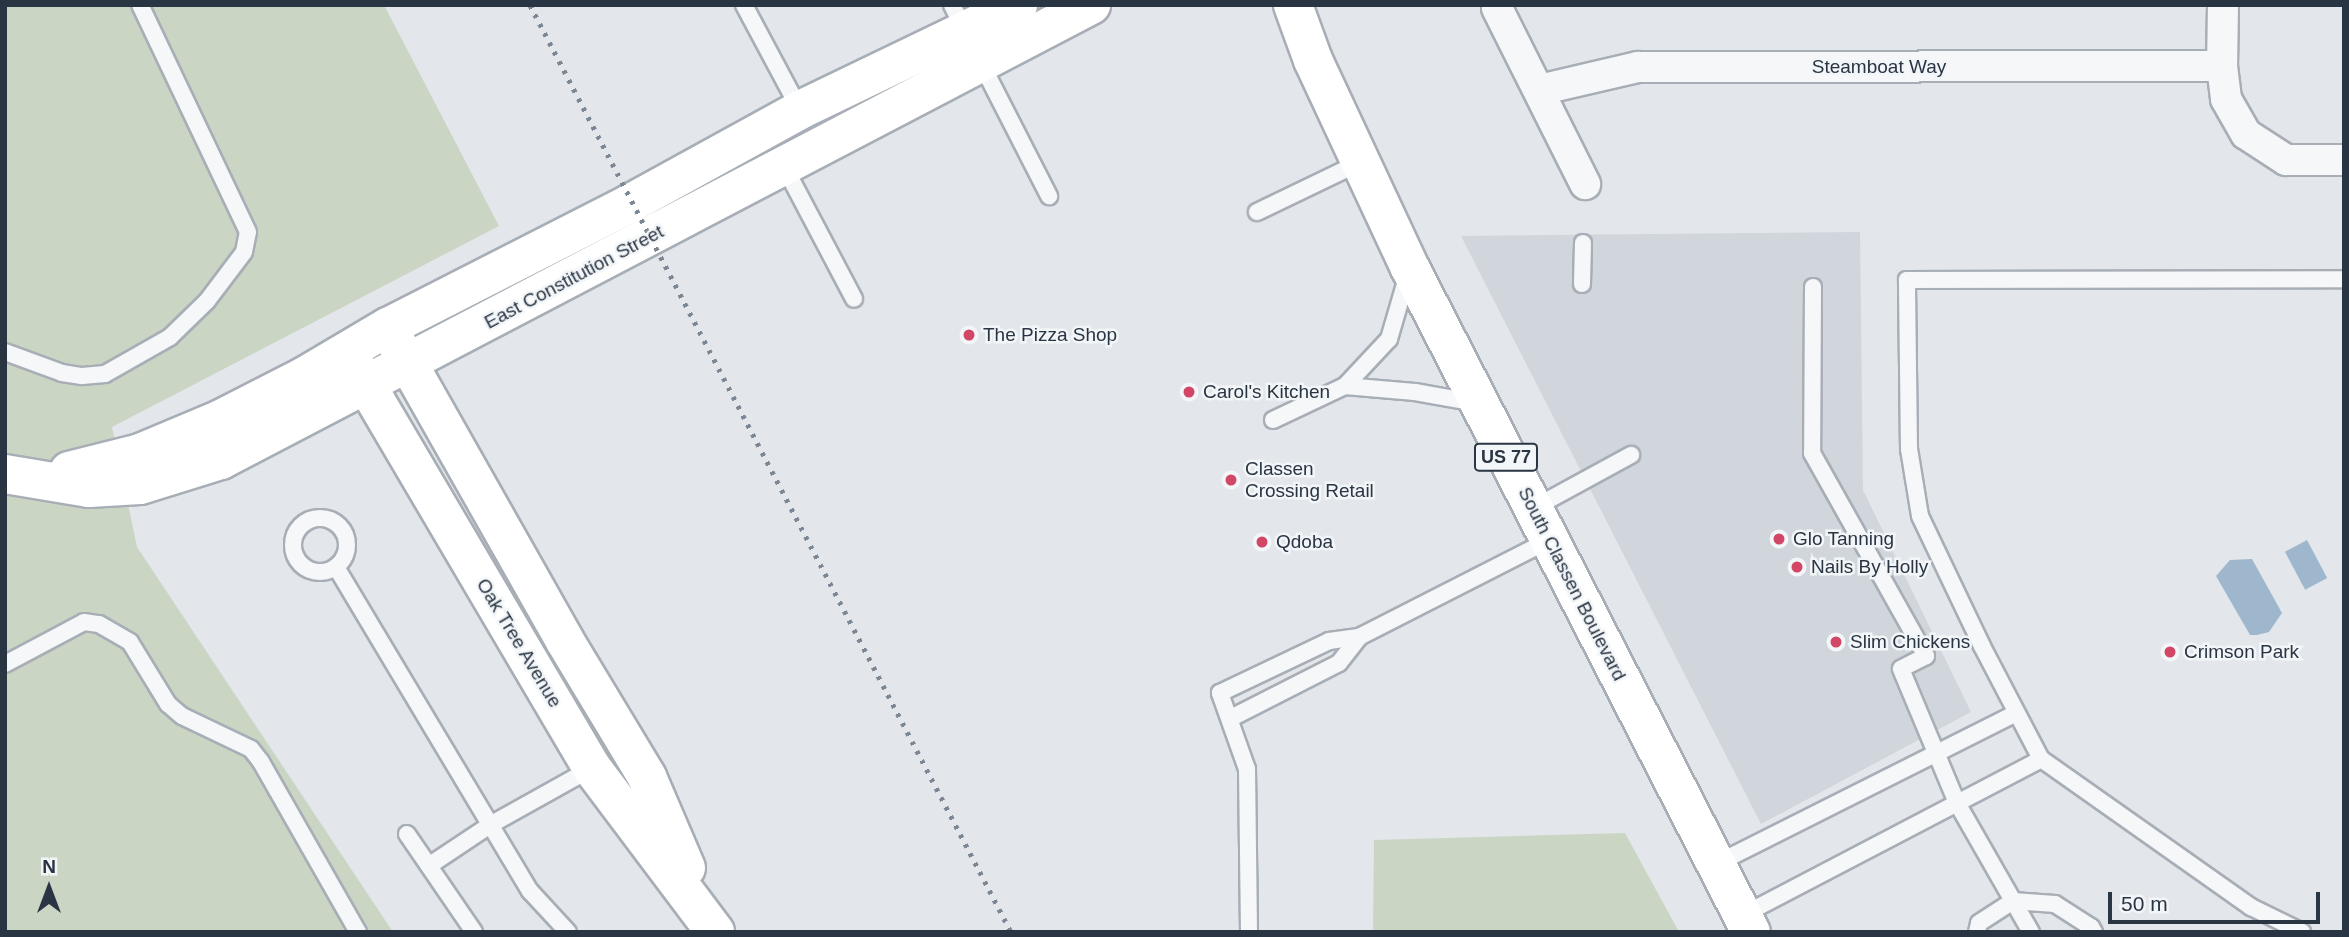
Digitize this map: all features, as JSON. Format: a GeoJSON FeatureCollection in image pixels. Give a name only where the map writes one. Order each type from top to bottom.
{"type":"FeatureCollection","features":[{"type":"Feature","properties":{"kind":"main road","name":"East Constitution Street"},"geometry":{"type":"LineString","coordinates":[[22,476],[141,453],[198,429],[305,376],[346,349],[631,203],[800,110],[966,33],[1018,5]]}},
{"type":"Feature","properties":{"kind":"main road","name":"East Constitution Street"},"geometry":{"type":"LineString","coordinates":[[22,476],[89,488],[141,485],[187,473],[221,460],[784,166],[966,33],[1091,5]]}},
{"type":"Feature","properties":{"kind":"main road","name":"South Classen Boulevard"},"geometry":{"type":"LineString","coordinates":[[1293,5],[1313,60],[1410,268],[1747,923]]}},
{"type":"Feature","properties":{"kind":"main road","name":"Oak Tree Avenue"},"geometry":{"type":"LineString","coordinates":[[388,327],[565,641],[647,777],[713,928]]}},
{"type":"Feature","properties":{"kind":"main road","name":"Oak Tree Avenue"},"geometry":{"type":"LineString","coordinates":[[346,349],[592,768],[713,928]]}},
{"type":"Feature","properties":{"kind":"main road"},"geometry":{"type":"LineString","coordinates":[[532,664],[565,641]]}},
{"type":"Feature","properties":{"kind":"street"},"geometry":{"type":"LineString","coordinates":[[2223,5],[2222,66],[2226,99],[2246,134],[2286,160],[2344,160]]}},
{"type":"Feature","properties":{"kind":"street"},"geometry":{"type":"LineString","coordinates":[[1497,8],[1586,184]]}},
{"type":"Feature","properties":{"kind":"street","name":"Steamboat Way"},"geometry":{"type":"LineString","coordinates":[[1539,90],[1638,67],[2222,66]]}},
{"type":"Feature","properties":{"kind":"lane"},"geometry":{"type":"LineString","coordinates":[[5,352],[62,373],[82,376],[105,374],[170,337],[207,301],[244,253],[248,232],[140,5]]}},
{"type":"Feature","properties":{"kind":"lane"},"geometry":{"type":"LineString","coordinates":[[744,5],[800,110]]}},
{"type":"Feature","properties":{"kind":"lane"},"geometry":{"type":"LineString","coordinates":[[966,33],[1049,197]]}},
{"type":"Feature","properties":{"kind":"lane"},"geometry":{"type":"LineString","coordinates":[[1256,212],[1359,163]]}},
{"type":"Feature","properties":{"kind":"lane"},"geometry":{"type":"LineString","coordinates":[[784,166],[854,299]]}},
{"type":"Feature","properties":{"kind":"lane"},"geometry":{"type":"LineString","coordinates":[[1582,285],[1583,243]]}},
{"type":"Feature","properties":{"kind":"lane"},"geometry":{"type":"LineString","coordinates":[[1273,420],[1345,386],[1389,339],[1410,268]]}},
{"type":"Feature","properties":{"kind":"lane"},"geometry":{"type":"LineString","coordinates":[[2302,932],[2251,907],[2041,759],[1920,516],[1909,449],[1907,280],[2344,279]]}},
{"type":"Feature","properties":{"kind":"lane"},"geometry":{"type":"LineString","coordinates":[[1813,287],[1811,453],[1926,656],[1901,669],[1957,803],[2031,932]]}},
{"type":"Feature","properties":{"kind":"lane"},"geometry":{"type":"LineString","coordinates":[[1345,386],[1415,392],[1479,404]]}},
{"type":"Feature","properties":{"kind":"lane"},"geometry":{"type":"LineString","coordinates":[[1231,718],[1339,663],[1359,637],[1541,524],[1631,455]]}},
{"type":"Feature","properties":{"kind":"lane"},"geometry":{"type":"LineString","coordinates":[[336,567],[530,891],[568,932]]}},
{"type":"Feature","properties":{"kind":"lane"},"geometry":{"type":"LineString","coordinates":[[5,664],[84,622],[99,624],[130,642],[168,704],[182,716],[251,749],[358,932]]}},
{"type":"Feature","properties":{"kind":"lane"},"geometry":{"type":"LineString","coordinates":[[1249,932],[1247,769],[1220,693],[1329,641],[1359,637]]}},
{"type":"Feature","properties":{"kind":"lane"},"geometry":{"type":"LineString","coordinates":[[1716,864],[2016,713]]}},
{"type":"Feature","properties":{"kind":"lane"},"geometry":{"type":"LineString","coordinates":[[1747,923],[1957,803],[2041,759]]}},
{"type":"Feature","properties":{"kind":"lane"},"geometry":{"type":"LineString","coordinates":[[430,865],[490,825],[592,768]]}},
{"type":"Feature","properties":{"kind":"lane"},"geometry":{"type":"LineString","coordinates":[[407,834],[474,932]]}},
{"type":"Feature","properties":{"kind":"lane"},"geometry":{"type":"LineString","coordinates":[[1977,932],[1979,923],[2013,901],[2055,904],[2091,927],[2094,932]]}},
{"type":"Feature","properties":{"kind":"shaded area"},"geometry":{"type":"Polygon","coordinates":[[[1860,232],[1863,490],[1971,712],[1761,824],[1461,236],[1860,232]]]}},
{"type":"Feature","properties":{"kind":"green space"},"geometry":{"type":"Polygon","coordinates":[[[5,5],[384,5],[499,226],[112,427],[137,547],[393,932],[5,932],[5,5]]]}},
{"type":"Feature","properties":{"kind":"green space"},"geometry":{"type":"Polygon","coordinates":[[[1625,833],[1679,932],[1373,932],[1374,840],[1625,833]]]}},
{"type":"Feature","properties":{"kind":"water"},"geometry":{"type":"Polygon","coordinates":[[[2307,540],[2327,578],[2305,590],[2285,552],[2307,540]]]}},
{"type":"Feature","properties":{"kind":"water"},"geometry":{"type":"Polygon","coordinates":[[[2252,559],[2282,613],[2269,632],[2257,635],[2250,635],[2216,576],[2230,560],[2252,559]]]}},
{"type":"Feature","properties":{"kind":"railway"},"geometry":{"type":"LineString","coordinates":[[530,5],[1011,932]]}},
{"type":"Feature","properties":{"kind":"place","name":"The Pizza Shop"},"geometry":{"type":"Point","coordinates":[969,335]}},
{"type":"Feature","properties":{"kind":"place","name":"Carol's Kitchen"},"geometry":{"type":"Point","coordinates":[1189,392]}},
{"type":"Feature","properties":{"kind":"place","name":"Classen Crossing Retail"},"geometry":{"type":"Point","coordinates":[1231,480]}},
{"type":"Feature","properties":{"kind":"place","name":"Glo Tanning"},"geometry":{"type":"Point","coordinates":[1779,539]}},
{"type":"Feature","properties":{"kind":"place","name":"Qdoba"},"geometry":{"type":"Point","coordinates":[1262,542]}},
{"type":"Feature","properties":{"kind":"place","name":"Nails By Holly"},"geometry":{"type":"Point","coordinates":[1797,567]}},
{"type":"Feature","properties":{"kind":"place","name":"Slim Chickens"},"geometry":{"type":"Point","coordinates":[1836,642]}},
{"type":"Feature","properties":{"kind":"place","name":"Crimson Park"},"geometry":{"type":"Point","coordinates":[2170,652]}}]}
